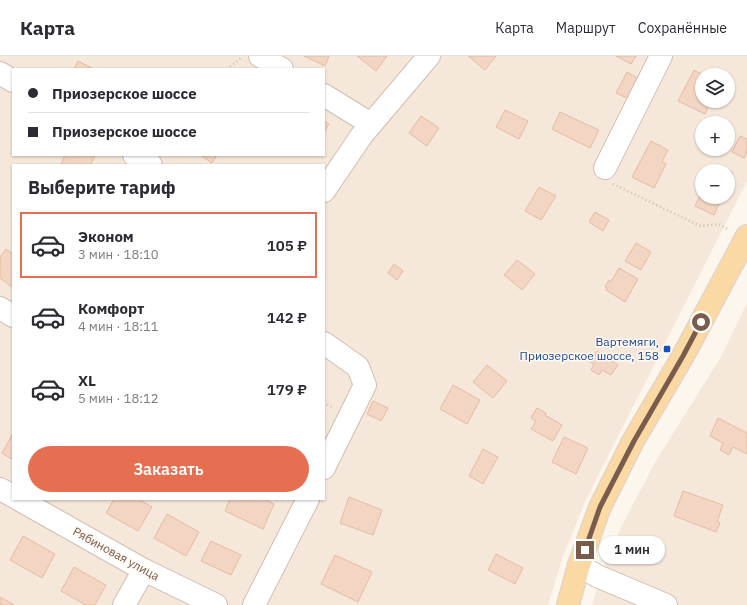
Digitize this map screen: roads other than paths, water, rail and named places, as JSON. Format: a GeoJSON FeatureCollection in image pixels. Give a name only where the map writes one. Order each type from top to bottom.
{"type":"FeatureCollection","features":[{"type":"Feature","properties":{"kind":"main road"},"geometry":{"type":"LineString","coordinates":[[568,605],[579,565],[600,507],[630,448],[683,356],[739,234]]}},
{"type":"Feature","properties":{"kind":"street"},"geometry":{"type":"LineString","coordinates":[[260,56],[280,68]]}},
{"type":"Feature","properties":{"kind":"street"},"geometry":{"type":"LineString","coordinates":[[325,190],[362,135],[429,56]]}},
{"type":"Feature","properties":{"kind":"street"},"geometry":{"type":"LineString","coordinates":[[605,168],[661,56]]}},
{"type":"Feature","properties":{"kind":"street"},"geometry":{"type":"LineString","coordinates":[[0,73],[12,80]]}},
{"type":"Feature","properties":{"kind":"street"},"geometry":{"type":"LineString","coordinates":[[325,96],[371,124]]}},
{"type":"Feature","properties":{"kind":"street"},"geometry":{"type":"LineString","coordinates":[[136,156],[149,164]]}},
{"type":"Feature","properties":{"kind":"street"},"geometry":{"type":"LineString","coordinates":[[0,308],[12,315]]}},
{"type":"Feature","properties":{"kind":"street"},"geometry":{"type":"LineString","coordinates":[[325,344],[358,367],[365,385],[325,466]]}},
{"type":"Feature","properties":{"kind":"street"},"geometry":{"type":"LineString","coordinates":[[0,489],[12,495]]}},
{"type":"Feature","properties":{"kind":"street","name":"Рябиновая улица"},"geometry":{"type":"LineString","coordinates":[[20,500],[144,570],[216,605]]}},
{"type":"Feature","properties":{"kind":"street"},"geometry":{"type":"LineString","coordinates":[[254,605],[307,500]]}},
{"type":"Feature","properties":{"kind":"street"},"geometry":{"type":"LineString","coordinates":[[579,565],[597,576],[666,605]]}},
{"type":"Feature","properties":{"kind":"street"},"geometry":{"type":"LineString","coordinates":[[124,605],[144,570]]}},
{"type":"Feature","properties":{"kind":"place","name":"Вартемяги, Приозерское шоссе, 158"},"geometry":{"type":"Point","coordinates":[667,349]}}]}
